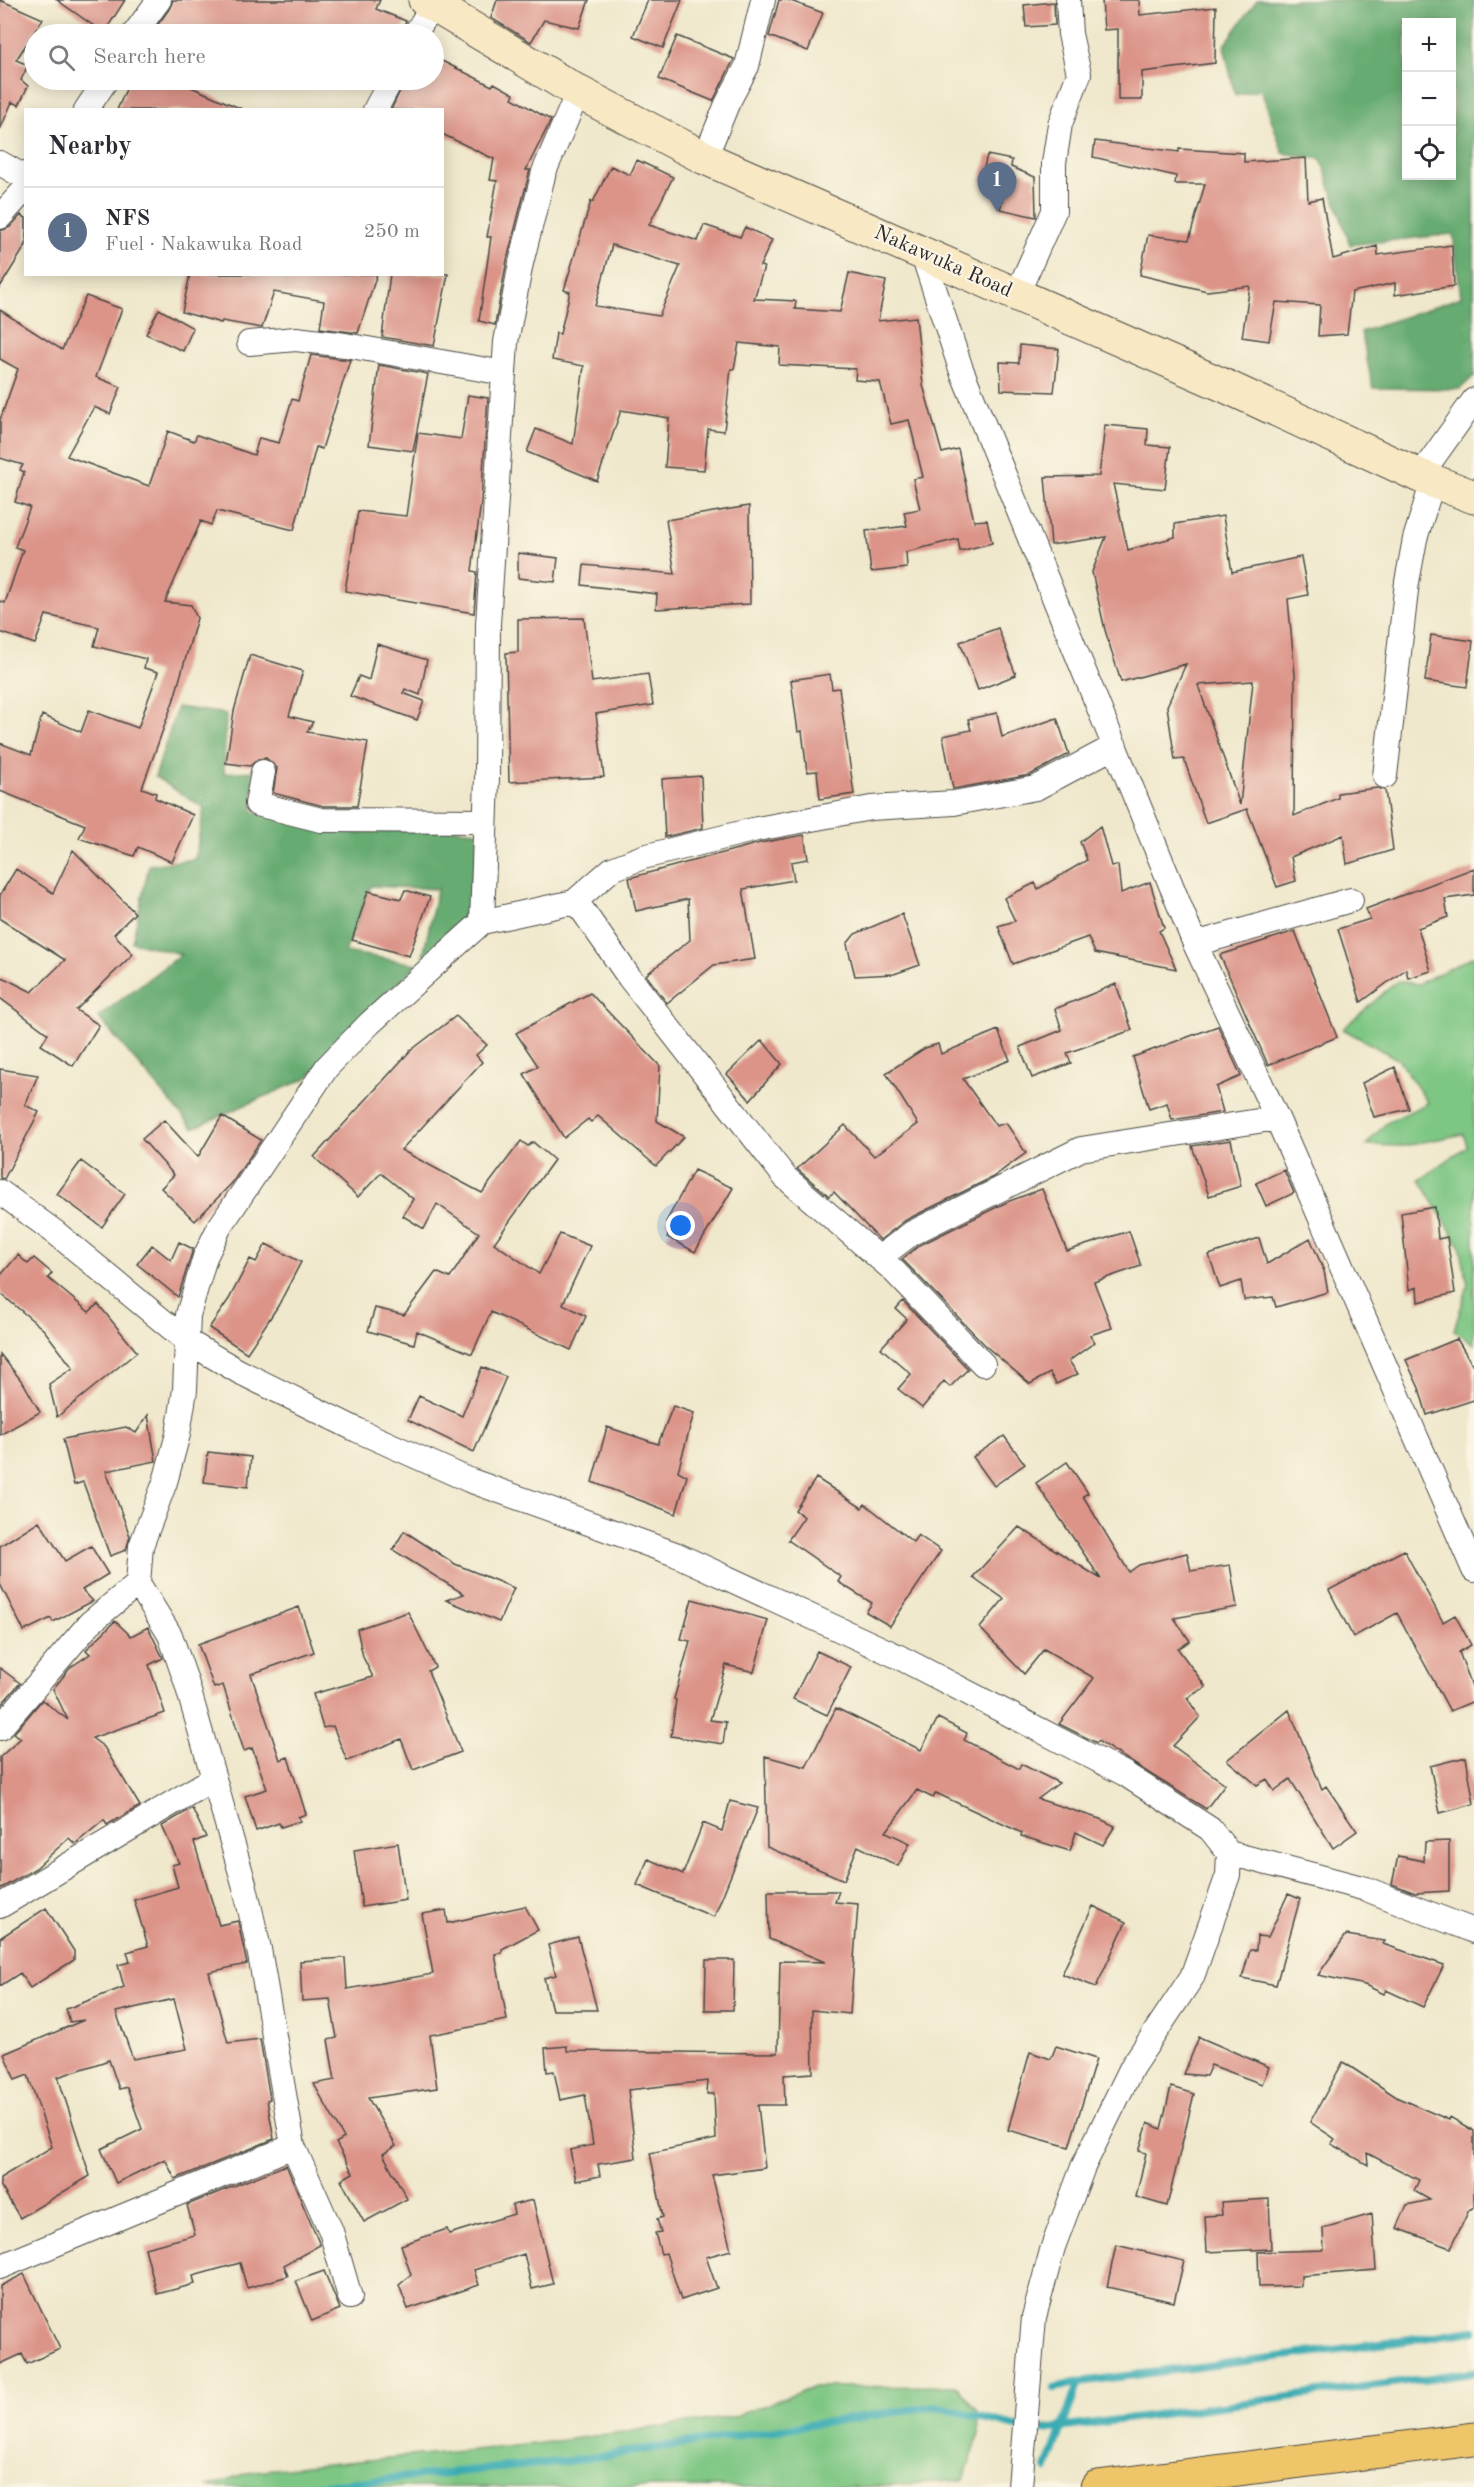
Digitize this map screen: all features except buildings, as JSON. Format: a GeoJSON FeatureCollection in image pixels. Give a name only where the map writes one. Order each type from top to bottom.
{"type":"FeatureCollection","features":[{"type":"Feature","properties":{"kind":"highway"},"geometry":{"type":"LineString","coordinates":[[1097,2487],[1474,2439]]}},
{"type":"Feature","properties":{"kind":"main road","name":"Nakawuka Road"},"geometry":{"type":"LineString","coordinates":[[429,2],[578,92],[705,158],[1223,385],[1426,478],[1474,497]]}},
{"type":"Feature","properties":{"kind":"street"},"geometry":{"type":"LineString","coordinates":[[141,24],[159,0]]}},
{"type":"Feature","properties":{"kind":"street"},"geometry":{"type":"LineString","coordinates":[[705,158],[727,104],[747,66],[763,0]]}},
{"type":"Feature","properties":{"kind":"street"},"geometry":{"type":"LineString","coordinates":[[1017,294],[1054,211],[1054,163],[1060,124],[1079,74],[1070,34],[1068,0]]}},
{"type":"Feature","properties":{"kind":"street"},"geometry":{"type":"LineString","coordinates":[[419,24],[429,2]]}},
{"type":"Feature","properties":{"kind":"street"},"geometry":{"type":"LineString","coordinates":[[87,108],[99,90]]}},
{"type":"Feature","properties":{"kind":"street"},"geometry":{"type":"LineString","coordinates":[[376,108],[386,90]]}},
{"type":"Feature","properties":{"kind":"street"},"geometry":{"type":"LineString","coordinates":[[482,922],[488,624],[506,342],[521,263],[544,172],[578,92]]}},
{"type":"Feature","properties":{"kind":"street"},"geometry":{"type":"LineString","coordinates":[[0,163],[24,177]]}},
{"type":"Feature","properties":{"kind":"street"},"geometry":{"type":"LineString","coordinates":[[0,217],[24,190]]}},
{"type":"Feature","properties":{"kind":"street"},"geometry":{"type":"LineString","coordinates":[[922,252],[961,369],[1195,944],[1277,1118],[1474,1570]]}},
{"type":"Feature","properties":{"kind":"street"},"geometry":{"type":"LineString","coordinates":[[249,343],[296,339],[345,345],[504,373]]}},
{"type":"Feature","properties":{"kind":"street"},"geometry":{"type":"LineString","coordinates":[[1385,776],[1407,582],[1426,478],[1474,400]]}},
{"type":"Feature","properties":{"kind":"street"},"geometry":{"type":"LineString","coordinates":[[350,2297],[330,2231],[293,2146],[259,1948],[214,1778],[170,1635],[138,1583],[141,1545],[165,1482],[178,1434],[184,1390],[188,1315],[196,1285],[219,1228],[327,1067],[370,1023],[482,922],[574,902],[612,869],[643,857],[758,830],[871,808],[954,803],[1036,788],[1115,746]]}},
{"type":"Feature","properties":{"kind":"street"},"geometry":{"type":"LineString","coordinates":[[263,772],[257,804],[321,820],[485,821]]}},
{"type":"Feature","properties":{"kind":"street"},"geometry":{"type":"LineString","coordinates":[[1195,944],[1351,900]]}},
{"type":"Feature","properties":{"kind":"street"},"geometry":{"type":"LineString","coordinates":[[574,902],[583,911],[629,977],[785,1177],[879,1258],[983,1364]]}},
{"type":"Feature","properties":{"kind":"street"},"geometry":{"type":"LineString","coordinates":[[879,1258],[912,1233],[1081,1149],[1277,1118]]}},
{"type":"Feature","properties":{"kind":"street"},"geometry":{"type":"LineString","coordinates":[[0,1192],[56,1233],[187,1341],[248,1376],[449,1471],[675,1554],[897,1656],[1125,1774],[1210,1829],[1229,1853],[1366,1888],[1474,1931]]}},
{"type":"Feature","properties":{"kind":"street"},"geometry":{"type":"LineString","coordinates":[[0,1728],[90,1623],[138,1583]]}},
{"type":"Feature","properties":{"kind":"street"},"geometry":{"type":"LineString","coordinates":[[0,1906],[214,1778]]}},
{"type":"Feature","properties":{"kind":"street"},"geometry":{"type":"LineString","coordinates":[[1020,2487],[1034,2317],[1053,2247],[1083,2167],[1131,2067],[1192,1977],[1228,1875],[1229,1853]]}},
{"type":"Feature","properties":{"kind":"street"},"geometry":{"type":"LineString","coordinates":[[0,2267],[293,2146]]}},
{"type":"Feature","properties":{"kind":"green space"},"geometry":{"type":"Polygon","coordinates":[[[1257,0],[1474,0],[1474,376],[1460,389],[1373,388],[1361,332],[1461,297],[1453,234],[1350,245],[1321,159],[1283,153],[1261,90],[1235,95],[1224,46],[1257,0]]]}},
{"type":"Feature","properties":{"kind":"green space"},"geometry":{"type":"Polygon","coordinates":[[[177,707],[226,714],[224,773],[253,771],[253,812],[478,831],[472,922],[423,956],[437,889],[371,886],[345,952],[417,964],[307,1078],[193,1128],[98,1017],[181,954],[132,942],[149,865],[195,859],[204,808],[155,777],[177,707]]]}},
{"type":"Feature","properties":{"kind":"green space"},"geometry":{"type":"Polygon","coordinates":[[[1474,956],[1474,1344],[1454,1330],[1468,1285],[1460,1246],[1420,1180],[1467,1146],[1463,1134],[1404,1146],[1366,1145],[1386,1123],[1428,1103],[1399,1060],[1343,1029],[1397,981],[1418,984],[1474,956]]]}},
{"type":"Feature","properties":{"kind":"green space"},"geometry":{"type":"Polygon","coordinates":[[[958,2386],[978,2411],[979,2434],[964,2480],[860,2487],[206,2487],[254,2471],[534,2444],[733,2417],[813,2387],[958,2386]]]}},
{"type":"Feature","properties":{"kind":"waterway"},"geometry":{"type":"LineString","coordinates":[[1055,2388],[1079,2382],[1474,2330]]}},
{"type":"Feature","properties":{"kind":"waterway"},"geometry":{"type":"LineString","coordinates":[[307,2487],[568,2461],[935,2406],[1036,2431],[1474,2372]]}},
{"type":"Feature","properties":{"kind":"waterway"},"geometry":{"type":"LineString","coordinates":[[1047,2468],[1079,2382]]}},
{"type":"Feature","properties":{"kind":"place","name":"NFS"},"geometry":{"type":"Point","coordinates":[997,212]}}]}
